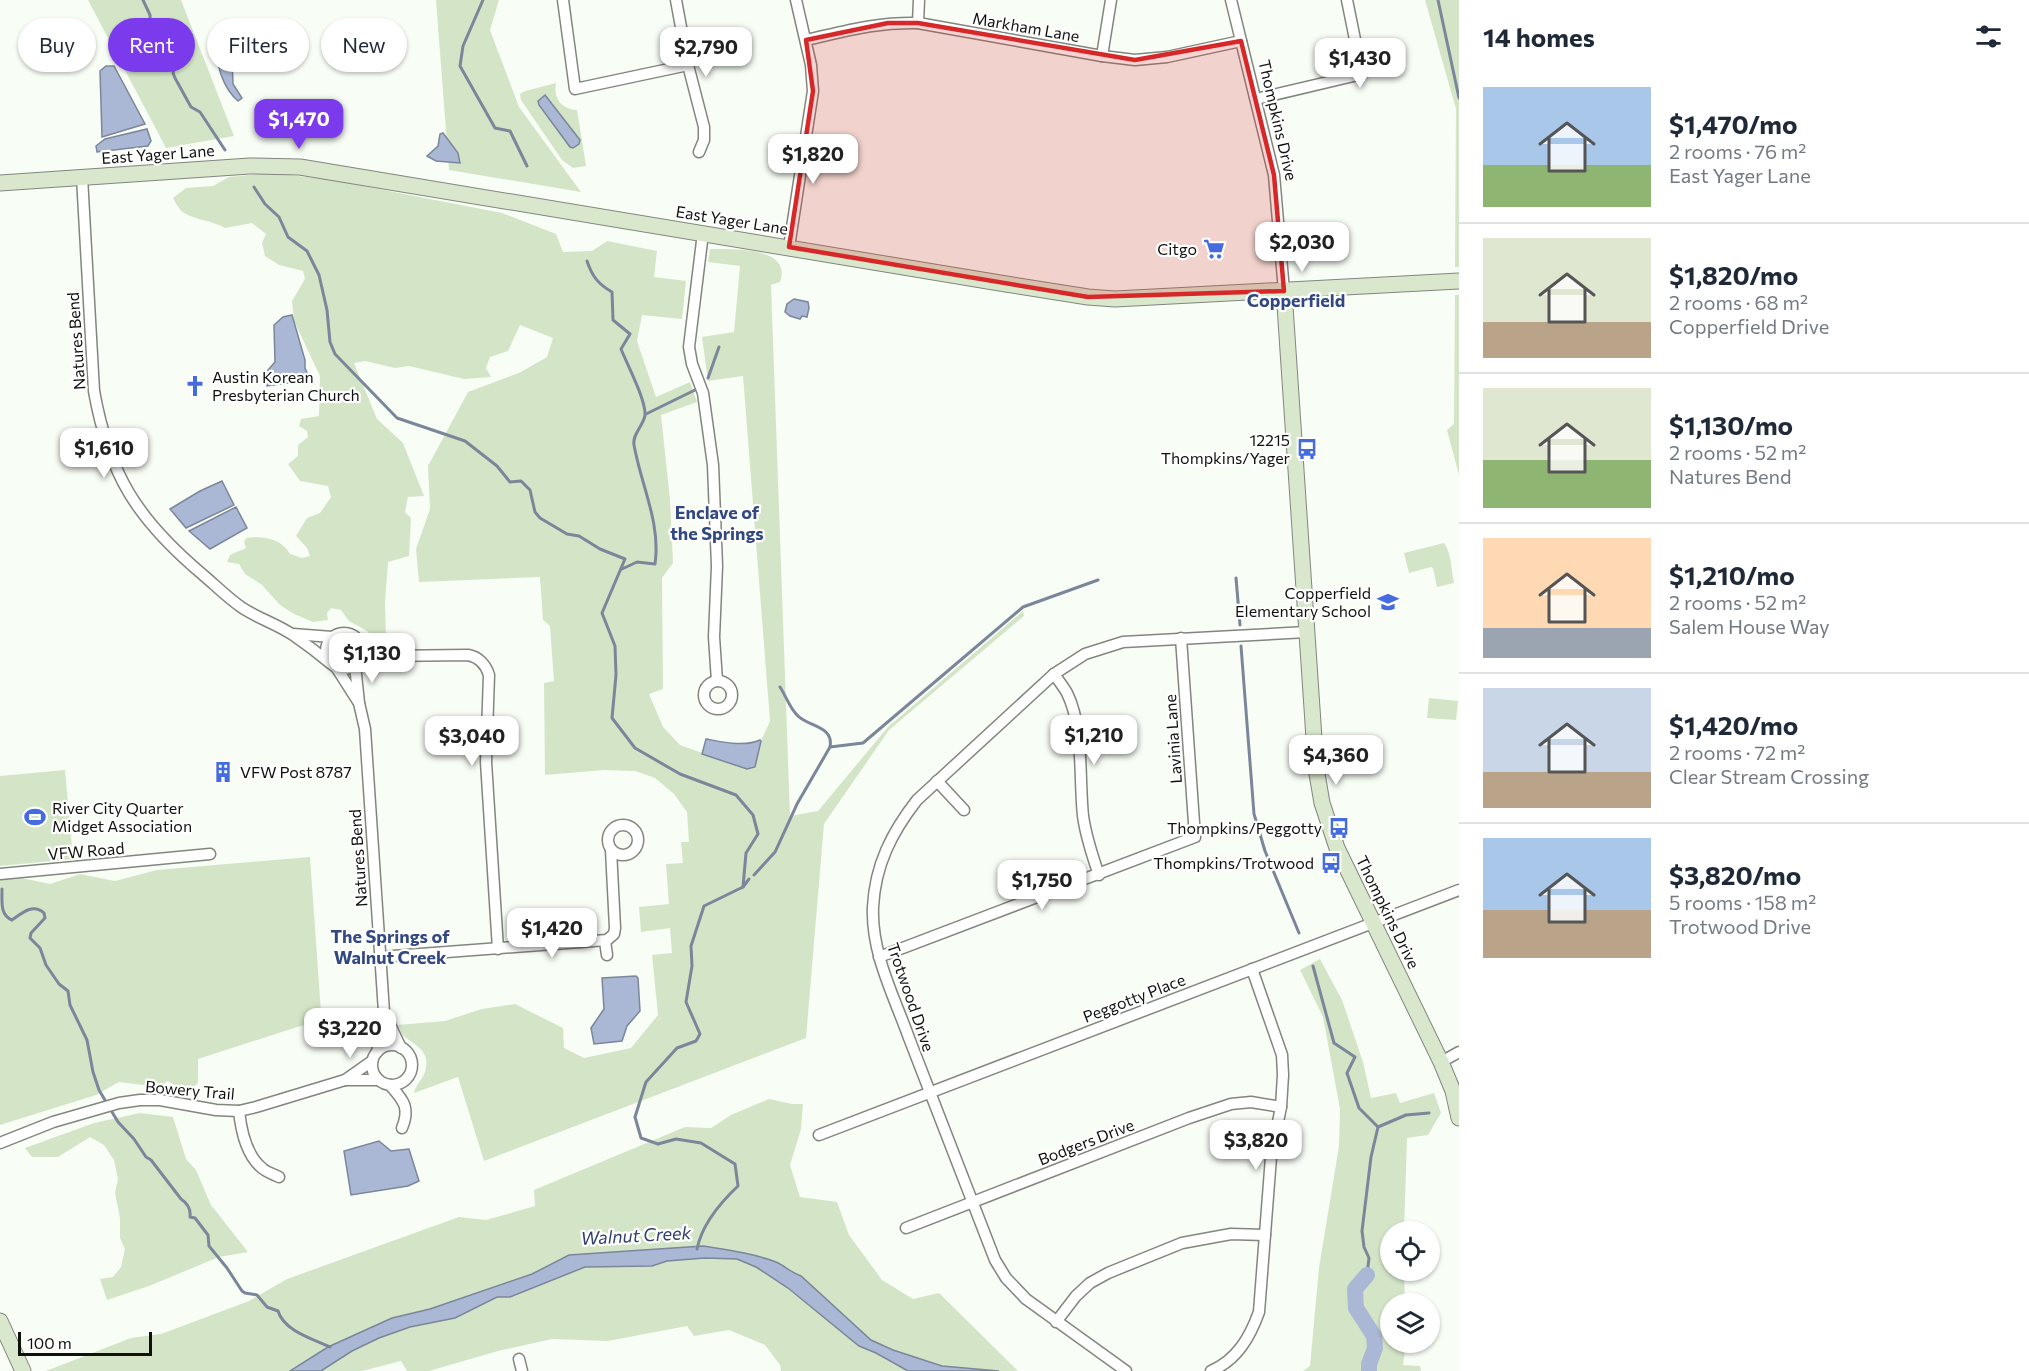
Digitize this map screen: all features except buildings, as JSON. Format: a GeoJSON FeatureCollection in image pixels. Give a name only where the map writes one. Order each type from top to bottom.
{"type":"FeatureCollection","features":[{"type":"Feature","properties":{"kind":"street"},"geometry":{"type":"LineString","coordinates":[[563,0],[575,89],[688,65]]}},
{"type":"Feature","properties":{"kind":"street"},"geometry":{"type":"LineString","coordinates":[[676,0],[688,65],[704,127],[704,140],[699,152]]}},
{"type":"Feature","properties":{"kind":"street"},"geometry":{"type":"LineString","coordinates":[[789,247],[813,91],[811,66],[796,0]]}},
{"type":"Feature","properties":{"kind":"street"},"geometry":{"type":"LineString","coordinates":[[918,23],[919,0]]}},
{"type":"Feature","properties":{"kind":"street"},"geometry":{"type":"LineString","coordinates":[[1102,56],[1111,0]]}},
{"type":"Feature","properties":{"kind":"street","name":"Thompkins Drive"},"geometry":{"type":"LineString","coordinates":[[1231,0],[1274,175],[1316,768],[1322,802],[1334,840],[1441,1062],[1453,1091],[1459,1118]]}},
{"type":"Feature","properties":{"kind":"street"},"geometry":{"type":"LineString","coordinates":[[1256,99],[1362,74],[1347,0]]}},
{"type":"Feature","properties":{"kind":"street","name":"Markham Lane"},"geometry":{"type":"LineString","coordinates":[[806,40],[888,23],[918,23],[1135,60],[1151,60],[1241,41]]}},
{"type":"Feature","properties":{"kind":"street","name":"East Yager Lane"},"geometry":{"type":"LineString","coordinates":[[0,183],[250,166],[300,167],[1088,297],[1115,299],[1459,280]]}},
{"type":"Feature","properties":{"kind":"street","name":"Natures Bend"},"geometry":{"type":"LineString","coordinates":[[82,177],[94,391],[99,421],[108,451],[120,478],[136,507],[153,529],[178,553],[240,607],[293,634],[333,665],[359,703]]}},
{"type":"Feature","properties":{"kind":"street"},"geometry":{"type":"LineString","coordinates":[[704,233],[689,347],[692,364],[703,393],[713,465],[717,566],[714,637],[717,681]]}},
{"type":"Feature","properties":{"kind":"street","name":"Trotwood Drive"},"geometry":{"type":"LineString","coordinates":[[1126,1371],[1026,1299],[1006,1278],[995,1260],[879,957],[873,909],[880,862],[901,820],[917,800],[1054,674],[1085,654],[1123,642],[1307,632]]}},
{"type":"Feature","properties":{"kind":"street"},"geometry":{"type":"LineString","coordinates":[[384,656],[348,633],[332,638],[326,650],[333,665],[345,669],[357,663],[384,656],[472,655],[487,669],[489,675],[486,762],[498,949]]}},
{"type":"Feature","properties":{"kind":"street","name":"Natures Bend"},"geometry":{"type":"LineString","coordinates":[[293,634],[332,638]]}},
{"type":"Feature","properties":{"kind":"street","name":"Lavinia Lane"},"geometry":{"type":"LineString","coordinates":[[1098,875],[1195,837],[1181,638]]}},
{"type":"Feature","properties":{"kind":"street"},"geometry":{"type":"LineString","coordinates":[[357,663],[362,649],[359,642]]}},
{"type":"Feature","properties":{"kind":"street","name":"Natures Bend"},"geometry":{"type":"LineString","coordinates":[[357,663],[359,703],[365,729],[384,1012],[401,1048]]}},
{"type":"Feature","properties":{"kind":"street"},"geometry":{"type":"LineString","coordinates":[[879,957],[1098,875],[1083,816],[1073,711],[1067,693],[1054,674]]}},
{"type":"Feature","properties":{"kind":"street"},"geometry":{"type":"LineString","coordinates":[[937,781],[964,810]]}},
{"type":"Feature","properties":{"kind":"street"},"geometry":{"type":"LineString","coordinates":[[380,957],[605,941],[611,938],[615,928],[611,850]]}},
{"type":"Feature","properties":{"kind":"street","name":"VFW Road"},"geometry":{"type":"LineString","coordinates":[[0,874],[210,854]]}},
{"type":"Feature","properties":{"kind":"street","name":"Peggotty Place"},"geometry":{"type":"LineString","coordinates":[[819,1135],[1459,890]]}},
{"type":"Feature","properties":{"kind":"street"},"geometry":{"type":"LineString","coordinates":[[605,941],[607,955]]}},
{"type":"Feature","properties":{"kind":"street"},"geometry":{"type":"LineString","coordinates":[[1211,1371],[1220,1367],[1234,1355],[1251,1334],[1259,1312],[1271,1157],[1281,1107],[1282,1054],[1252,969]]}},
{"type":"Feature","properties":{"kind":"street","name":"Natures Bend"},"geometry":{"type":"LineString","coordinates":[[375,1056],[384,1012]]}},
{"type":"Feature","properties":{"kind":"street"},"geometry":{"type":"LineString","coordinates":[[402,1128],[405,1115],[403,1099],[390,1085],[378,1080],[373,1071],[375,1056],[390,1046],[401,1048],[411,1059],[406,1096],[403,1099]]}},
{"type":"Feature","properties":{"kind":"street"},"geometry":{"type":"LineString","coordinates":[[1441,1062],[1459,1052]]}},
{"type":"Feature","properties":{"kind":"street","name":"Bowery Trail"},"geometry":{"type":"LineString","coordinates":[[345,1080],[375,1056]]}},
{"type":"Feature","properties":{"kind":"street"},"geometry":{"type":"LineString","coordinates":[[390,1085],[402,1082],[409,1074]]}},
{"type":"Feature","properties":{"kind":"street","name":"Bowery Trail"},"geometry":{"type":"LineString","coordinates":[[0,1143],[53,1122],[119,1103],[160,1100],[216,1110],[238,1111],[345,1080],[378,1080]]}},
{"type":"Feature","properties":{"kind":"street","name":"Bodgers Drive"},"geometry":{"type":"LineString","coordinates":[[906,1228],[1189,1118],[1231,1104],[1251,1102],[1281,1107]]}},
{"type":"Feature","properties":{"kind":"street"},"geometry":{"type":"LineString","coordinates":[[238,1111],[244,1138],[253,1159],[262,1169],[279,1177]]}},
{"type":"Feature","properties":{"kind":"street"},"geometry":{"type":"LineString","coordinates":[[1056,1322],[1090,1283],[1108,1273],[1182,1243],[1231,1234],[1264,1234]]}},
{"type":"Feature","properties":{"kind":"street"},"geometry":{"type":"LineString","coordinates":[[0,1321],[23,1371]]}},
{"type":"Feature","properties":{"kind":"street"},"geometry":{"type":"LineString","coordinates":[[519,1359],[522,1371]]}},
{"type":"Feature","properties":{"kind":"highlighted area"},"geometry":{"type":"Polygon","coordinates":[[[888,23],[918,23],[1135,60],[1241,41],[1274,175],[1284,291],[1088,297],[789,247],[813,91],[806,40],[888,23]]]}},
{"type":"Feature","properties":{"kind":"green space"},"geometry":{"type":"Polygon","coordinates":[[[88,0],[181,0],[188,18],[108,18],[108,38],[88,0]]]}},
{"type":"Feature","properties":{"kind":"green space"},"geometry":{"type":"Polygon","coordinates":[[[436,0],[499,0],[490,30],[519,107],[581,192],[449,170],[436,0]]]}},
{"type":"Feature","properties":{"kind":"green space"},"geometry":{"type":"Polygon","coordinates":[[[1425,0],[1459,0],[1459,267],[1455,267],[1456,109],[1425,0]]]}},
{"type":"Feature","properties":{"kind":"green space"},"geometry":{"type":"Polygon","coordinates":[[[195,36],[207,72],[209,72],[234,136],[166,148],[126,72],[195,72],[195,36]]]}},
{"type":"Feature","properties":{"kind":"green space"},"geometry":{"type":"Polygon","coordinates":[[[556,83],[556,94],[560,102],[567,108],[577,110],[586,166],[573,168],[562,160],[521,100],[520,94],[525,91],[556,83]]]}},
{"type":"Feature","properties":{"kind":"green space"},"geometry":{"type":"Polygon","coordinates":[[[271,173],[332,180],[502,213],[556,234],[563,252],[592,251],[607,241],[657,251],[654,277],[686,281],[682,319],[642,315],[637,341],[656,397],[690,382],[697,402],[661,415],[670,500],[673,563],[662,578],[663,689],[649,694],[663,727],[680,745],[747,769],[755,767],[761,741],[770,721],[743,376],[708,381],[702,337],[734,332],[740,266],[708,262],[710,249],[757,252],[777,262],[782,270],[780,282],[771,285],[790,816],[818,811],[888,727],[1023,611],[1024,616],[889,730],[824,824],[806,1038],[484,1161],[458,1077],[414,1093],[425,1072],[425,1055],[419,1047],[404,1036],[398,1025],[445,1021],[482,1009],[515,1004],[563,1028],[564,1048],[584,1058],[631,1048],[658,1015],[652,955],[672,953],[670,928],[641,932],[639,907],[669,904],[666,864],[683,863],[681,842],[689,842],[687,812],[674,794],[655,778],[635,771],[604,770],[545,775],[544,683],[554,681],[550,626],[543,620],[540,577],[419,582],[416,549],[430,509],[428,466],[468,392],[521,372],[547,357],[553,338],[520,325],[508,351],[490,357],[486,368],[491,377],[464,379],[409,366],[395,368],[365,361],[354,363],[377,419],[403,443],[424,496],[408,497],[405,512],[411,518],[409,556],[388,562],[385,603],[386,642],[376,640],[367,631],[349,621],[341,610],[331,608],[327,613],[328,620],[313,622],[294,614],[280,605],[262,585],[245,574],[239,564],[227,562],[230,555],[246,548],[244,542],[246,538],[252,537],[277,541],[290,554],[302,558],[310,556],[307,548],[296,536],[307,518],[320,513],[331,497],[328,486],[300,481],[288,464],[298,456],[298,445],[308,437],[307,431],[299,426],[301,419],[319,416],[320,376],[294,321],[292,301],[305,279],[303,271],[279,265],[265,256],[262,243],[266,234],[252,223],[225,228],[184,213],[173,198],[186,188],[213,186],[229,177],[271,173]]]}},
{"type":"Feature","properties":{"kind":"green space"},"geometry":{"type":"Polygon","coordinates":[[[1455,295],[1459,295],[1459,475],[1447,430],[1454,424],[1455,295]]]}},
{"type":"Feature","properties":{"kind":"green space"},"geometry":{"type":"Polygon","coordinates":[[[1444,543],[1450,557],[1454,583],[1437,587],[1431,567],[1409,573],[1404,553],[1444,543]]]}},
{"type":"Feature","properties":{"kind":"green space"},"geometry":{"type":"Polygon","coordinates":[[[1429,698],[1458,701],[1456,720],[1427,718],[1429,698]]]}},
{"type":"Feature","properties":{"kind":"green space","name":"River City Quarter Midget Association"},"geometry":{"type":"Polygon","coordinates":[[[65,770],[73,859],[0,866],[0,776],[65,770]]]}},
{"type":"Feature","properties":{"kind":"green space"},"geometry":{"type":"Polygon","coordinates":[[[310,857],[321,1013],[316,1021],[198,1059],[198,1083],[187,1093],[168,1081],[159,1087],[119,1082],[96,1095],[0,1125],[0,879],[21,878],[50,884],[80,874],[115,881],[157,870],[310,857]]]}},
{"type":"Feature","properties":{"kind":"green space"},"geometry":{"type":"Polygon","coordinates":[[[1320,959],[1342,1000],[1363,1062],[1371,1098],[1396,1093],[1400,1103],[1434,1093],[1441,1113],[1428,1135],[1407,1138],[1404,1221],[1380,1221],[1380,1281],[1404,1281],[1405,1293],[1380,1293],[1380,1353],[1405,1353],[1403,1365],[1420,1366],[1421,1371],[1303,1371],[1310,1366],[1319,1268],[1339,1146],[1340,1109],[1323,1017],[1300,970],[1320,959]]]}},
{"type":"Feature","properties":{"kind":"green space"},"geometry":{"type":"Polygon","coordinates":[[[769,1099],[803,1104],[801,1129],[790,1165],[800,1197],[837,1202],[849,1235],[882,1280],[913,1299],[939,1293],[1018,1371],[781,1371],[780,1365],[765,1345],[729,1330],[694,1336],[687,1326],[608,1341],[552,1339],[498,1351],[429,1371],[407,1371],[401,1361],[362,1371],[46,1371],[131,1338],[161,1334],[249,1301],[287,1279],[459,1217],[486,1220],[535,1206],[534,1190],[685,1127],[711,1128],[731,1115],[769,1099]]]}},
{"type":"Feature","properties":{"kind":"green space"},"geometry":{"type":"Polygon","coordinates":[[[140,1113],[173,1117],[186,1159],[196,1170],[211,1205],[248,1252],[219,1257],[149,1286],[107,1300],[100,1279],[113,1277],[121,1267],[125,1249],[120,1238],[120,1218],[115,1193],[118,1179],[114,1160],[104,1145],[90,1137],[58,1157],[32,1157],[25,1148],[94,1123],[140,1113]]]}},
{"type":"Feature","properties":{"kind":"water"},"geometry":{"type":"Polygon","coordinates":[[[108,66],[108,72],[117,72],[145,124],[102,137],[100,71],[108,66]]]}},
{"type":"Feature","properties":{"kind":"water"},"geometry":{"type":"Polygon","coordinates":[[[221,72],[233,72],[233,84],[242,98],[238,101],[232,95],[221,72]]]}},
{"type":"Feature","properties":{"kind":"water"},"geometry":{"type":"Polygon","coordinates":[[[545,95],[580,140],[579,144],[573,148],[539,105],[538,101],[545,95]]]}},
{"type":"Feature","properties":{"kind":"water"},"geometry":{"type":"Polygon","coordinates":[[[147,129],[151,141],[148,146],[97,152],[96,146],[105,139],[147,129]]]}},
{"type":"Feature","properties":{"kind":"water"},"geometry":{"type":"Polygon","coordinates":[[[443,133],[458,153],[460,163],[436,161],[427,156],[438,146],[440,134],[443,133]]]}},
{"type":"Feature","properties":{"kind":"water"},"geometry":{"type":"Polygon","coordinates":[[[794,299],[808,302],[807,317],[802,316],[800,319],[785,312],[787,304],[794,299]]]}},
{"type":"Feature","properties":{"kind":"water"},"geometry":{"type":"Polygon","coordinates":[[[292,315],[310,380],[267,386],[268,370],[275,362],[274,325],[283,317],[292,315]]]}},
{"type":"Feature","properties":{"kind":"water"},"geometry":{"type":"Polygon","coordinates":[[[222,481],[234,505],[186,528],[170,509],[222,481]]]}},
{"type":"Feature","properties":{"kind":"water"},"geometry":{"type":"Polygon","coordinates":[[[236,507],[247,528],[210,549],[189,531],[236,507]]]}},
{"type":"Feature","properties":{"kind":"water"},"geometry":{"type":"Polygon","coordinates":[[[706,739],[741,744],[760,740],[755,767],[747,769],[702,754],[706,739]]]}},
{"type":"Feature","properties":{"kind":"water"},"geometry":{"type":"Polygon","coordinates":[[[636,976],[640,1011],[627,1026],[622,1041],[594,1044],[591,1028],[604,1009],[602,978],[636,976]]]}},
{"type":"Feature","properties":{"kind":"water"},"geometry":{"type":"Polygon","coordinates":[[[379,1141],[391,1151],[409,1149],[419,1181],[408,1186],[351,1195],[344,1151],[379,1141]]]}},
{"type":"Feature","properties":{"kind":"water"},"geometry":{"type":"Polygon","coordinates":[[[703,1246],[767,1259],[801,1276],[871,1340],[893,1350],[942,1366],[999,1371],[908,1371],[859,1346],[788,1288],[756,1267],[737,1259],[705,1258],[667,1261],[652,1266],[585,1267],[510,1297],[497,1297],[455,1318],[410,1327],[379,1338],[352,1351],[321,1371],[290,1371],[328,1347],[392,1318],[430,1309],[532,1274],[569,1255],[703,1246]]]}},
{"type":"Feature","properties":{"kind":"waterway"},"geometry":{"type":"LineString","coordinates":[[143,0],[150,15],[151,40],[174,55],[177,60],[173,73],[175,78],[191,107],[200,112],[225,150]]}},
{"type":"Feature","properties":{"kind":"waterway"},"geometry":{"type":"LineString","coordinates":[[483,0],[463,46],[460,66],[495,128],[510,131],[527,166]]}},
{"type":"Feature","properties":{"kind":"waterway"},"geometry":{"type":"LineString","coordinates":[[1438,0],[1459,98]]}},
{"type":"Feature","properties":{"kind":"waterway","name":"Walnut Creek"},"geometry":{"type":"LineString","coordinates":[[254,187],[265,204],[279,217],[288,237],[307,251],[319,275],[327,310],[330,342],[335,354],[397,418],[465,441],[497,466],[510,482],[521,481],[530,490],[535,512],[540,518],[567,534],[579,536],[600,549],[625,559],[602,613],[615,646],[616,675],[612,718],[635,748],[680,774],[736,795],[753,815],[758,834],[746,853],[743,887],[704,906],[691,946],[692,966],[686,1002],[700,1034],[696,1041],[677,1048],[646,1082],[635,1117],[641,1138],[658,1144],[676,1139],[701,1143],[735,1164],[738,1186],[713,1214],[703,1231],[697,1249]]}},
{"type":"Feature","properties":{"kind":"waterway"},"geometry":{"type":"LineString","coordinates":[[587,261],[596,279],[612,292],[613,320],[630,334],[621,349],[645,408],[644,419],[635,437],[634,445],[653,519],[655,564],[637,562],[622,569]]}},
{"type":"Feature","properties":{"kind":"waterway"},"geometry":{"type":"LineString","coordinates":[[708,378],[719,347]]}},
{"type":"Feature","properties":{"kind":"waterway"},"geometry":{"type":"LineString","coordinates":[[646,414],[695,390]]}},
{"type":"Feature","properties":{"kind":"waterway"},"geometry":{"type":"LineString","coordinates":[[1236,578],[1240,625]]}},
{"type":"Feature","properties":{"kind":"waterway"},"geometry":{"type":"LineString","coordinates":[[830,747],[863,743],[1023,607],[1098,580]]}},
{"type":"Feature","properties":{"kind":"waterway"},"geometry":{"type":"LineString","coordinates":[[1241,646],[1254,814],[1265,851],[1299,933]]}},
{"type":"Feature","properties":{"kind":"waterway"},"geometry":{"type":"LineString","coordinates":[[754,875],[775,852],[797,804],[830,747],[830,740],[825,731],[798,716],[780,687]]}},
{"type":"Feature","properties":{"kind":"waterway"},"geometry":{"type":"LineString","coordinates":[[743,887],[749,879]]}},
{"type":"Feature","properties":{"kind":"waterway"},"geometry":{"type":"LineString","coordinates":[[2,889],[2,903],[8,918],[12,920],[32,909],[44,913],[45,918],[31,933],[30,938],[40,948],[46,965],[59,984],[68,991],[70,1005],[87,1040],[99,1090],[118,1122],[187,1204],[190,1217],[195,1218],[208,1235],[209,1246],[242,1291],[257,1295],[267,1307],[278,1311],[281,1318],[293,1329],[330,1347]]}},
{"type":"Feature","properties":{"kind":"waterway"},"geometry":{"type":"LineString","coordinates":[[1313,966],[1334,1043],[1355,1057],[1347,1073],[1359,1108],[1378,1127]]}},
{"type":"Feature","properties":{"kind":"waterway"},"geometry":{"type":"LineString","coordinates":[[1367,1275],[1369,1258],[1364,1247],[1362,1231],[1371,1157],[1378,1127],[1406,1115],[1429,1113]]}},
{"type":"Feature","properties":{"kind":"waterway"},"geometry":{"type":"LineString","coordinates":[[1367,1275],[1355,1289],[1356,1308],[1374,1336],[1375,1348],[1369,1371]]}},
{"type":"Feature","properties":{"kind":"place","name":"Citgo"},"geometry":{"type":"Point","coordinates":[1214,249]}},
{"type":"Feature","properties":{"kind":"place","name":"Austin Korean Presbyterian Church"},"geometry":{"type":"Point","coordinates":[195,386]}},
{"type":"Feature","properties":{"kind":"place","name":"12215 Thompkins/Yager"},"geometry":{"type":"Point","coordinates":[1307,449]}},
{"type":"Feature","properties":{"kind":"place","name":"Copperfield Elementary School"},"geometry":{"type":"Point","coordinates":[1388,602]}},
{"type":"Feature","properties":{"kind":"place","name":"VFW Post 8787"},"geometry":{"type":"Point","coordinates":[223,772]}},
{"type":"Feature","properties":{"kind":"place","name":"River City Quarter Midget Association"},"geometry":{"type":"Point","coordinates":[35,817]}},
{"type":"Feature","properties":{"kind":"place","name":"Thompkins/Peggotty"},"geometry":{"type":"Point","coordinates":[1339,828]}},
{"type":"Feature","properties":{"kind":"place","name":"Thompkins/Trotwood"},"geometry":{"type":"Point","coordinates":[1331,863]}},
{"type":"Feature","properties":{"kind":"district","name":"Copperfield"},"geometry":{"type":"Point","coordinates":[1296,301]}},
{"type":"Feature","properties":{"kind":"district","name":"Enclave of the Springs"},"geometry":{"type":"Point","coordinates":[717,523]}},
{"type":"Feature","properties":{"kind":"district","name":"The Springs of Walnut Creek"},"geometry":{"type":"Point","coordinates":[390,947]}}]}
